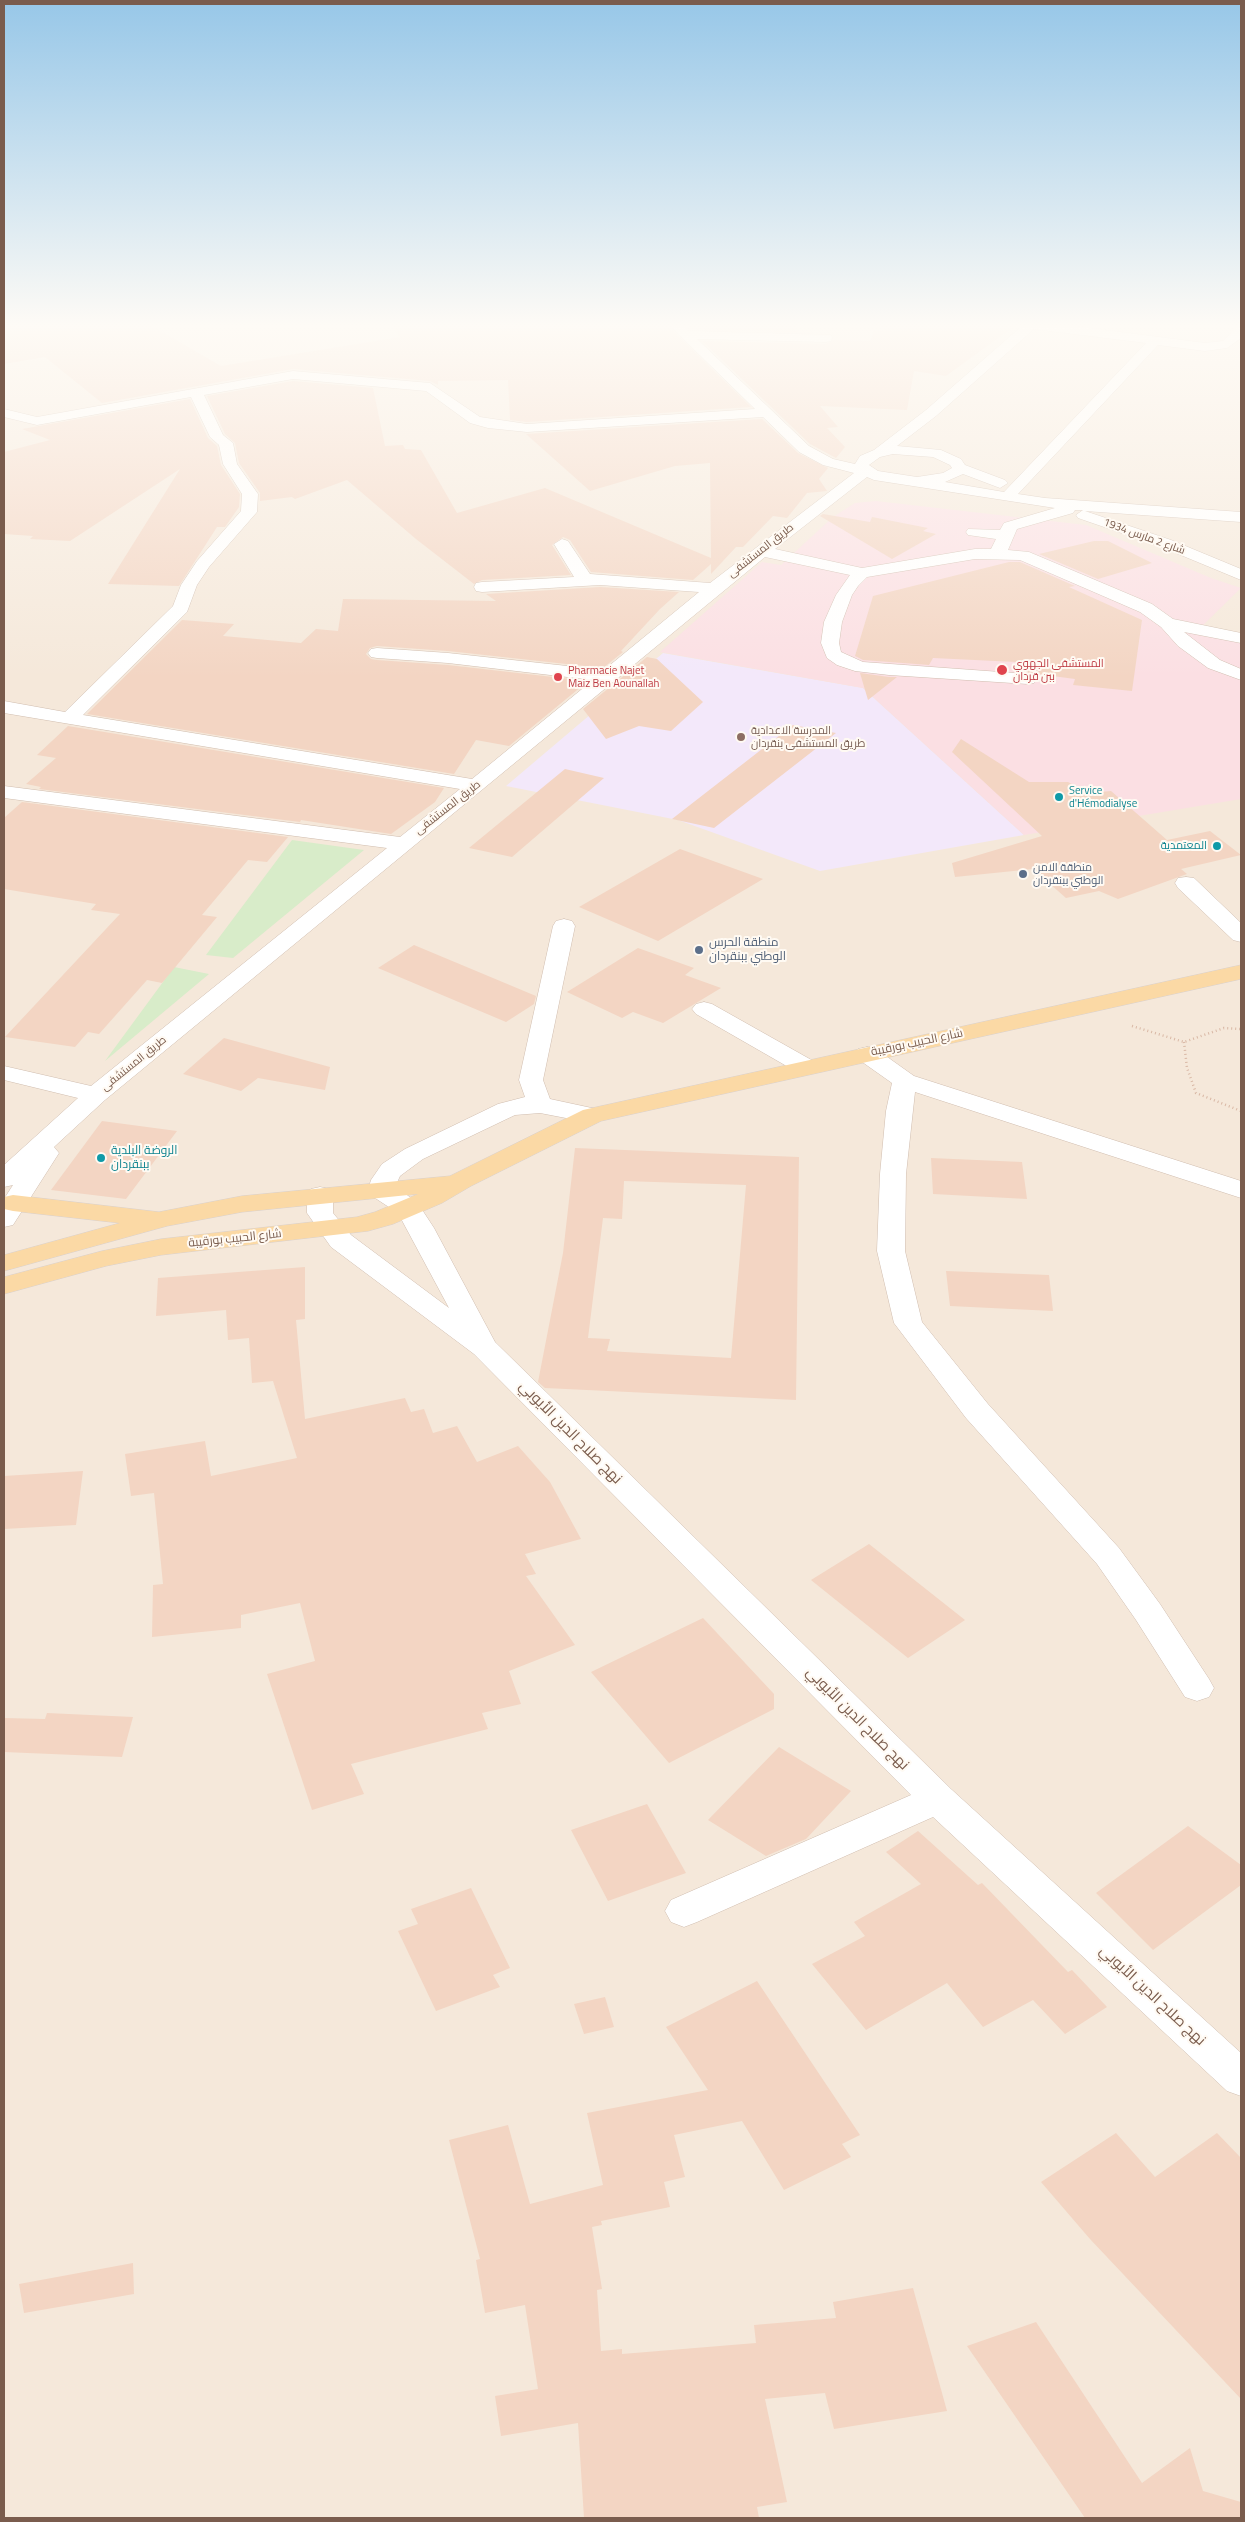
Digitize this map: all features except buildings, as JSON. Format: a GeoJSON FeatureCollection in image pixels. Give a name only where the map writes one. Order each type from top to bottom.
{"type":"FeatureCollection","features":[{"type":"Feature","properties":{"kind":"main road","name":"شارع الحبيب بورقيبة"},"geometry":{"type":"LineString","coordinates":[[4,1286],[102,1259],[160,1247],[214,1240],[330,1230],[375,1220],[433,1197],[462,1180],[592,1115],[1241,972]]}},
{"type":"Feature","properties":{"kind":"main road","name":"شارع الحبيب بورقيبة"},"geometry":{"type":"LineString","coordinates":[[4,1264],[164,1219],[271,1200],[381,1190],[462,1180]]}},
{"type":"Feature","properties":{"kind":"main road"},"geometry":{"type":"LineString","coordinates":[[7,1201],[164,1219]]}},
{"type":"Feature","properties":{"kind":"main road"},"geometry":{"type":"LineString","coordinates":[[203,1213],[214,1240]]}},
{"type":"Feature","properties":{"kind":"street"},"geometry":{"type":"LineString","coordinates":[[69,718],[181,608],[189,586],[203,564],[248,512],[250,494],[230,464],[225,443]]}},
{"type":"Feature","properties":{"kind":"street"},"geometry":{"type":"LineString","coordinates":[[798,443],[804,449],[828,462],[866,470],[874,475],[978,492],[1012,493],[1060,443]]}},
{"type":"Feature","properties":{"kind":"street"},"geometry":{"type":"LineString","coordinates":[[801,443],[851,452],[878,453],[915,450],[947,456],[956,462],[959,468],[1012,493],[1045,503],[1241,516]]}},
{"type":"Feature","properties":{"kind":"street"},"geometry":{"type":"LineString","coordinates":[[866,470],[862,464],[865,459],[878,453],[892,443]]}},
{"type":"Feature","properties":{"kind":"street"},"geometry":{"type":"LineString","coordinates":[[942,443],[947,456]]}},
{"type":"Feature","properties":{"kind":"street"},"geometry":{"type":"LineString","coordinates":[[830,498],[909,481],[947,477],[956,473],[959,468]]}},
{"type":"Feature","properties":{"kind":"street","name":"طريق المستشفى"},"geometry":{"type":"LineString","coordinates":[[7,1201],[68,1119],[96,1095],[402,844],[476,786],[714,588],[866,470]]}},
{"type":"Feature","properties":{"kind":"street"},"geometry":{"type":"LineString","coordinates":[[978,492],[1008,531]]}},
{"type":"Feature","properties":{"kind":"street","name":"شارع 2 مارس 1934"},"geometry":{"type":"LineString","coordinates":[[1045,503],[1165,543],[1241,575]]}},
{"type":"Feature","properties":{"kind":"street"},"geometry":{"type":"LineString","coordinates":[[974,532],[1008,531],[1067,510]]}},
{"type":"Feature","properties":{"kind":"street"},"geometry":{"type":"LineString","coordinates":[[1135,532],[1134,526],[1138,520],[1156,511]]}},
{"type":"Feature","properties":{"kind":"street"},"geometry":{"type":"LineString","coordinates":[[1165,543],[1161,534],[1164,526],[1174,518],[1190,513]]}},
{"type":"Feature","properties":{"kind":"street"},"geometry":{"type":"LineString","coordinates":[[1023,555],[1039,530],[1091,517]]}},
{"type":"Feature","properties":{"kind":"street"},"geometry":{"type":"LineString","coordinates":[[998,553],[1008,531]]}},
{"type":"Feature","properties":{"kind":"street"},"geometry":{"type":"LineString","coordinates":[[562,544],[582,576],[596,581]]}},
{"type":"Feature","properties":{"kind":"street"},"geometry":{"type":"LineString","coordinates":[[760,551],[862,573],[975,554],[1023,555],[1146,608],[1168,623],[1184,642],[1214,664],[1241,675]]}},
{"type":"Feature","properties":{"kind":"street"},"geometry":{"type":"LineString","coordinates":[[862,573],[851,583],[833,622],[830,643],[833,654],[843,661],[861,667],[880,669],[1028,679]]}},
{"type":"Feature","properties":{"kind":"street"},"geometry":{"type":"LineString","coordinates":[[482,587],[596,581],[714,588]]}},
{"type":"Feature","properties":{"kind":"street"},"geometry":{"type":"LineString","coordinates":[[1168,623],[1241,638]]}},
{"type":"Feature","properties":{"kind":"street"},"geometry":{"type":"LineString","coordinates":[[377,653],[448,658],[609,676]]}},
{"type":"Feature","properties":{"kind":"street"},"geometry":{"type":"LineString","coordinates":[[4,707],[476,786]]}},
{"type":"Feature","properties":{"kind":"street"},"geometry":{"type":"LineString","coordinates":[[4,792],[402,844]]}},
{"type":"Feature","properties":{"kind":"street"},"geometry":{"type":"LineString","coordinates":[[1186,883],[1241,935]]}},
{"type":"Feature","properties":{"kind":"street"},"geometry":{"type":"LineString","coordinates":[[540,1106],[531,1080],[564,926]]}},
{"type":"Feature","properties":{"kind":"street"},"geometry":{"type":"LineString","coordinates":[[704,1009],[806,1067]]}},
{"type":"Feature","properties":{"kind":"street"},"geometry":{"type":"LineString","coordinates":[[867,1054],[905,1081],[1241,1190]]}},
{"type":"Feature","properties":{"kind":"street"},"geometry":{"type":"LineString","coordinates":[[4,1073],[96,1095]]}},
{"type":"Feature","properties":{"kind":"street"},"geometry":{"type":"LineString","coordinates":[[905,1081],[898,1111],[891,1251],[908,1323],[977,1411],[1108,1556],[1197,1688]]}},
{"type":"Feature","properties":{"kind":"street","name":"شارع الحبيب بورقيبة"},"geometry":{"type":"LineString","coordinates":[[381,1190],[384,1180],[391,1170],[414,1154],[508,1109],[524,1105],[540,1106],[592,1115]]}},
{"type":"Feature","properties":{"kind":"street"},"geometry":{"type":"LineString","coordinates":[[381,1190],[408,1208],[421,1228],[484,1348]]}},
{"type":"Feature","properties":{"kind":"street"},"geometry":{"type":"LineString","coordinates":[[320,1195],[320,1213],[330,1230],[341,1241],[484,1348]]}},
{"type":"Feature","properties":{"kind":"street","name":"نهج صلاح الدين الأيوبي"},"geometry":{"type":"LineString","coordinates":[[484,1348],[938,1799],[1241,2078]]}},
{"type":"Feature","properties":{"kind":"street"},"geometry":{"type":"LineString","coordinates":[[684,1911],[938,1799]]}},
{"type":"Feature","properties":{"kind":"path"},"geometry":{"type":"LineString","coordinates":[[1129,1025],[1184,1042],[1224,1028],[1241,1029]]}},
{"type":"Feature","properties":{"kind":"path"},"geometry":{"type":"LineString","coordinates":[[1184,1042],[1187,1068],[1196,1093],[1241,1111]]}},
{"type":"Feature","properties":{"kind":"shaded area"},"geometry":{"type":"Polygon","coordinates":[[[4,443],[1241,443],[1241,2518],[4,2518],[4,443]]]}},
{"type":"Feature","properties":{"kind":"shaded area","name":"المستشفى الجهوي ببن قردان"},"geometry":{"type":"Polygon","coordinates":[[[876,501],[1086,525],[1211,578],[1241,588],[1197,631],[1241,640],[1241,799],[1024,835],[863,688],[660,652],[762,562],[781,565],[833,517],[855,503],[876,501]]]}},
{"type":"Feature","properties":{"kind":"shaded area","name":"المدرسة الاعدادية طريق المستشفى بنقردان"},"geometry":{"type":"Polygon","coordinates":[[[663,653],[863,688],[1024,835],[820,871],[678,820],[506,786],[663,653]]]}},
{"type":"Feature","properties":{"kind":"green space"},"geometry":{"type":"Polygon","coordinates":[[[292,840],[364,850],[233,958],[206,955],[292,840]]]}},
{"type":"Feature","properties":{"kind":"green space"},"geometry":{"type":"Polygon","coordinates":[[[174,967],[209,974],[105,1061],[174,967]]]}},
{"type":"Feature","properties":{"kind":"place","name":"المستشفى الجهوي ببن قردان"},"geometry":{"type":"Point","coordinates":[1002,670]}},
{"type":"Feature","properties":{"kind":"place","name":"Pharmacie Najet Maiz Ben Aounallah"},"geometry":{"type":"Point","coordinates":[558,677]}},
{"type":"Feature","properties":{"kind":"place","name":"المدرسة الاعدادية طريق المستشفى بنقردان"},"geometry":{"type":"Point","coordinates":[741,737]}},
{"type":"Feature","properties":{"kind":"place","name":"Service d'Hémodialyse"},"geometry":{"type":"Point","coordinates":[1059,797]}},
{"type":"Feature","properties":{"kind":"place","name":"المعتمدية"},"geometry":{"type":"Point","coordinates":[1217,846]}},
{"type":"Feature","properties":{"kind":"place","name":"منطقة الامن الوطني ببنقردان"},"geometry":{"type":"Point","coordinates":[1023,874]}},
{"type":"Feature","properties":{"kind":"place","name":"منطقة الحرس الوطني ببنقردان"},"geometry":{"type":"Point","coordinates":[699,950]}},
{"type":"Feature","properties":{"kind":"place","name":"الروضة البلدية ببنقردان"},"geometry":{"type":"Point","coordinates":[101,1158]}}]}
